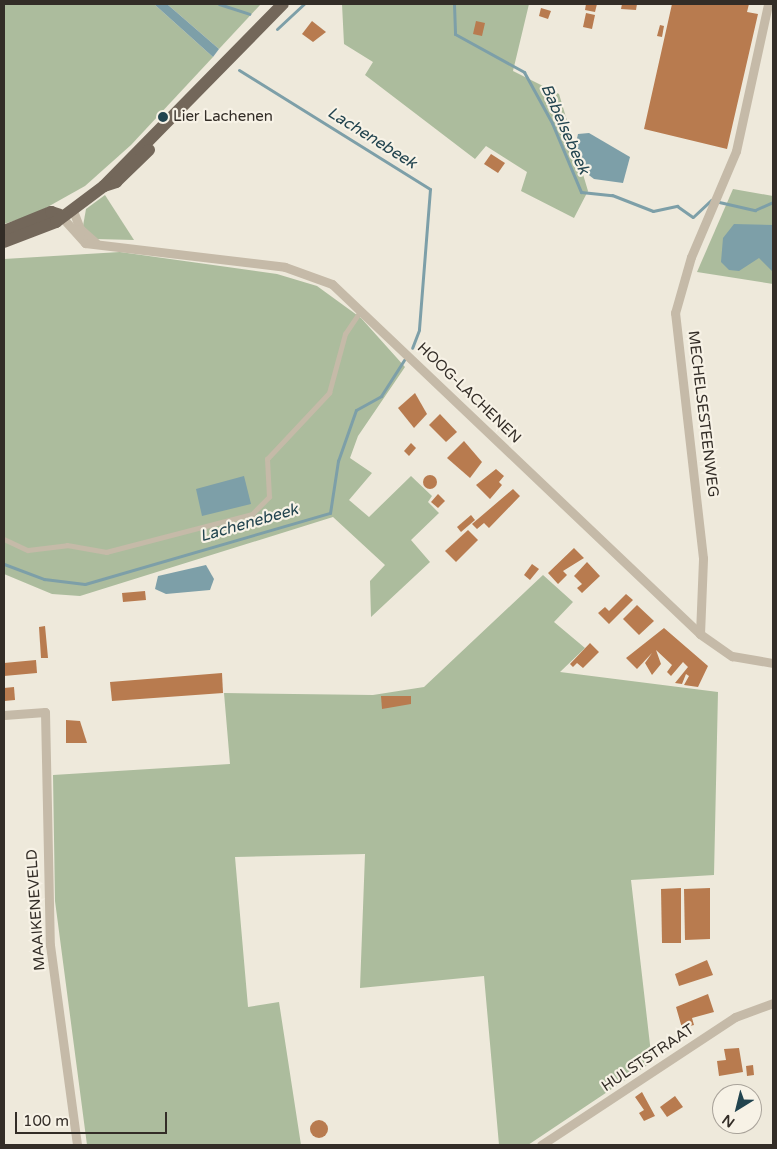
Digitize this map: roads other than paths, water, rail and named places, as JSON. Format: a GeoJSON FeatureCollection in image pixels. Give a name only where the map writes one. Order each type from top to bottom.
{"type":"FeatureCollection","features":[{"type":"Feature","properties":{"kind":"main road"},"geometry":{"type":"LineString","coordinates":[[4,242],[56,222],[60,215],[104,186],[108,176],[159,133],[222,62],[283,4]]}},
{"type":"Feature","properties":{"kind":"main road"},"geometry":{"type":"LineString","coordinates":[[4,231],[51,212],[60,215]]}},
{"type":"Feature","properties":{"kind":"street","name":"MECHELSESTEENWEG"},"geometry":{"type":"LineString","coordinates":[[700,634],[703,558],[675,313],[691,257],[736,151],[768,4]]}},
{"type":"Feature","properties":{"kind":"street"},"geometry":{"type":"LineString","coordinates":[[72,208],[80,229],[96,243]]}},
{"type":"Feature","properties":{"kind":"street","name":"HOOG-LACHENEN"},"geometry":{"type":"LineString","coordinates":[[60,215],[78,240],[285,267],[332,284],[362,309],[700,634],[732,656],[773,664]]}},
{"type":"Feature","properties":{"kind":"street","name":"MAAIKENEVELD"},"geometry":{"type":"LineString","coordinates":[[4,715],[45,712],[50,945],[77,1145]]}},
{"type":"Feature","properties":{"kind":"street","name":"HULSTSTRAAT"},"geometry":{"type":"LineString","coordinates":[[542,1145],[735,1017],[773,1002]]}},
{"type":"Feature","properties":{"kind":"lane"},"geometry":{"type":"LineString","coordinates":[[4,539],[28,550],[67,545],[106,552],[252,514],[269,497],[267,459],[329,394],[345,334],[362,309]]}},
{"type":"Feature","properties":{"kind":"water"},"geometry":{"type":"Polygon","coordinates":[[[154,4],[167,4],[219,49],[213,57],[154,4]]]}},
{"type":"Feature","properties":{"kind":"water"},"geometry":{"type":"Polygon","coordinates":[[[589,133],[630,157],[623,183],[594,179],[581,169],[575,147],[578,134],[589,133]]]}},
{"type":"Feature","properties":{"kind":"water"},"geometry":{"type":"Polygon","coordinates":[[[734,224],[773,225],[773,272],[759,258],[739,271],[729,270],[721,262],[723,238],[734,224]]]}},
{"type":"Feature","properties":{"kind":"water"},"geometry":{"type":"Polygon","coordinates":[[[244,476],[251,504],[202,516],[196,489],[244,476]]]}},
{"type":"Feature","properties":{"kind":"water"},"geometry":{"type":"Polygon","coordinates":[[[206,565],[214,579],[210,590],[166,594],[155,589],[158,576],[206,565]]]}},
{"type":"Feature","properties":{"kind":"waterway","name":"Babelsebeek"},"geometry":{"type":"LineString","coordinates":[[219,4],[249,14]]}},
{"type":"Feature","properties":{"kind":"waterway","name":"Babelsebeek"},"geometry":{"type":"LineString","coordinates":[[277,29],[304,4]]}},
{"type":"Feature","properties":{"kind":"waterway","name":"Babelsebeek"},"geometry":{"type":"LineString","coordinates":[[454,4],[455,34],[524,72],[552,123],[581,192],[612,195],[653,211],[677,206],[693,217],[711,200]]}},
{"type":"Feature","properties":{"kind":"waterway","name":"Lachenebeek"},"geometry":{"type":"LineString","coordinates":[[239,70],[430,189],[419,330],[412,348]]}},
{"type":"Feature","properties":{"kind":"waterway","name":"Babelsebeek"},"geometry":{"type":"LineString","coordinates":[[719,202],[755,210],[773,202]]}},
{"type":"Feature","properties":{"kind":"waterway","name":"Lachenebeek"},"geometry":{"type":"LineString","coordinates":[[4,564],[44,579],[85,584],[330,513],[338,461],[356,410],[381,396],[404,360]]}},
{"type":"Feature","properties":{"kind":"place","name":"Lier Lachenen"},"geometry":{"type":"Point","coordinates":[163,117]}}]}
